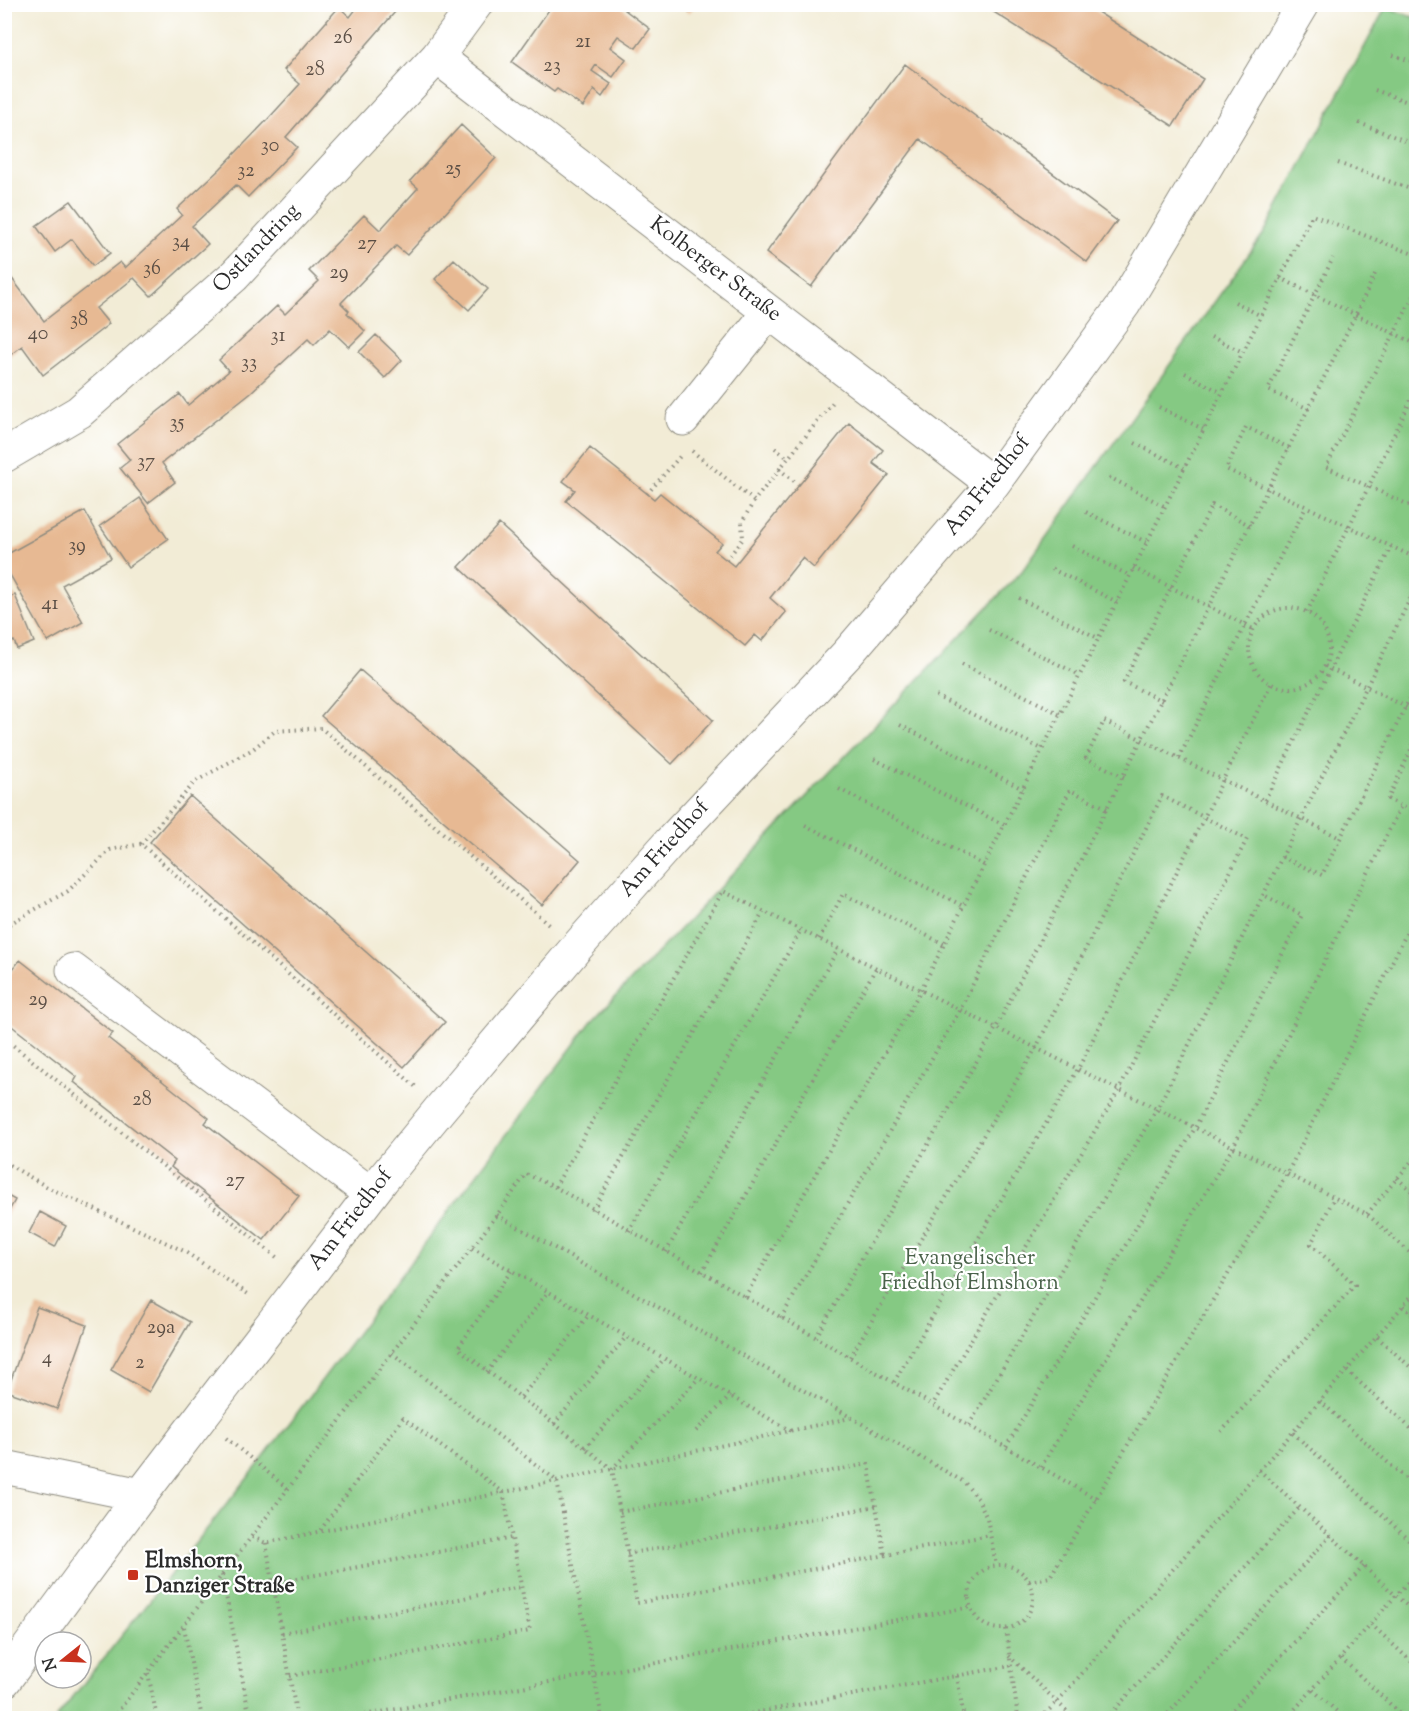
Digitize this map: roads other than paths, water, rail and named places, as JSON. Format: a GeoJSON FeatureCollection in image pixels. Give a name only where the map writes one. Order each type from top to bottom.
{"type":"FeatureCollection","features":[{"type":"Feature","properties":{"kind":"street","name":"Ostlandring"},"geometry":{"type":"LineString","coordinates":[[4,456],[79,411],[234,276],[437,57],[476,4]]}},
{"type":"Feature","properties":{"kind":"street","name":"Am Friedhof"},"geometry":{"type":"LineString","coordinates":[[4,1681],[141,1495],[371,1194],[440,1109],[576,948],[670,842],[848,653],[993,484],[1124,304],[1301,5]]}},
{"type":"Feature","properties":{"kind":"street","name":"Kolberger Straße"},"geometry":{"type":"LineString","coordinates":[[437,57],[993,484]]}},
{"type":"Feature","properties":{"kind":"street"},"geometry":{"type":"LineString","coordinates":[[683,419],[769,312]]}},
{"type":"Feature","properties":{"kind":"street"},"geometry":{"type":"LineString","coordinates":[[73,970],[371,1194]]}},
{"type":"Feature","properties":{"kind":"street"},"geometry":{"type":"LineString","coordinates":[[4,1467],[141,1495]]}},
{"type":"Feature","properties":{"kind":"place","name":"Elmshorn, Danziger Straße"},"geometry":{"type":"Point","coordinates":[133,1575]}},
{"type":"Feature","properties":{"kind":"park label","name":"Evangelischer Friedhof Elmshorn"},"geometry":{"type":"Point","coordinates":[970,1272]}}]}
